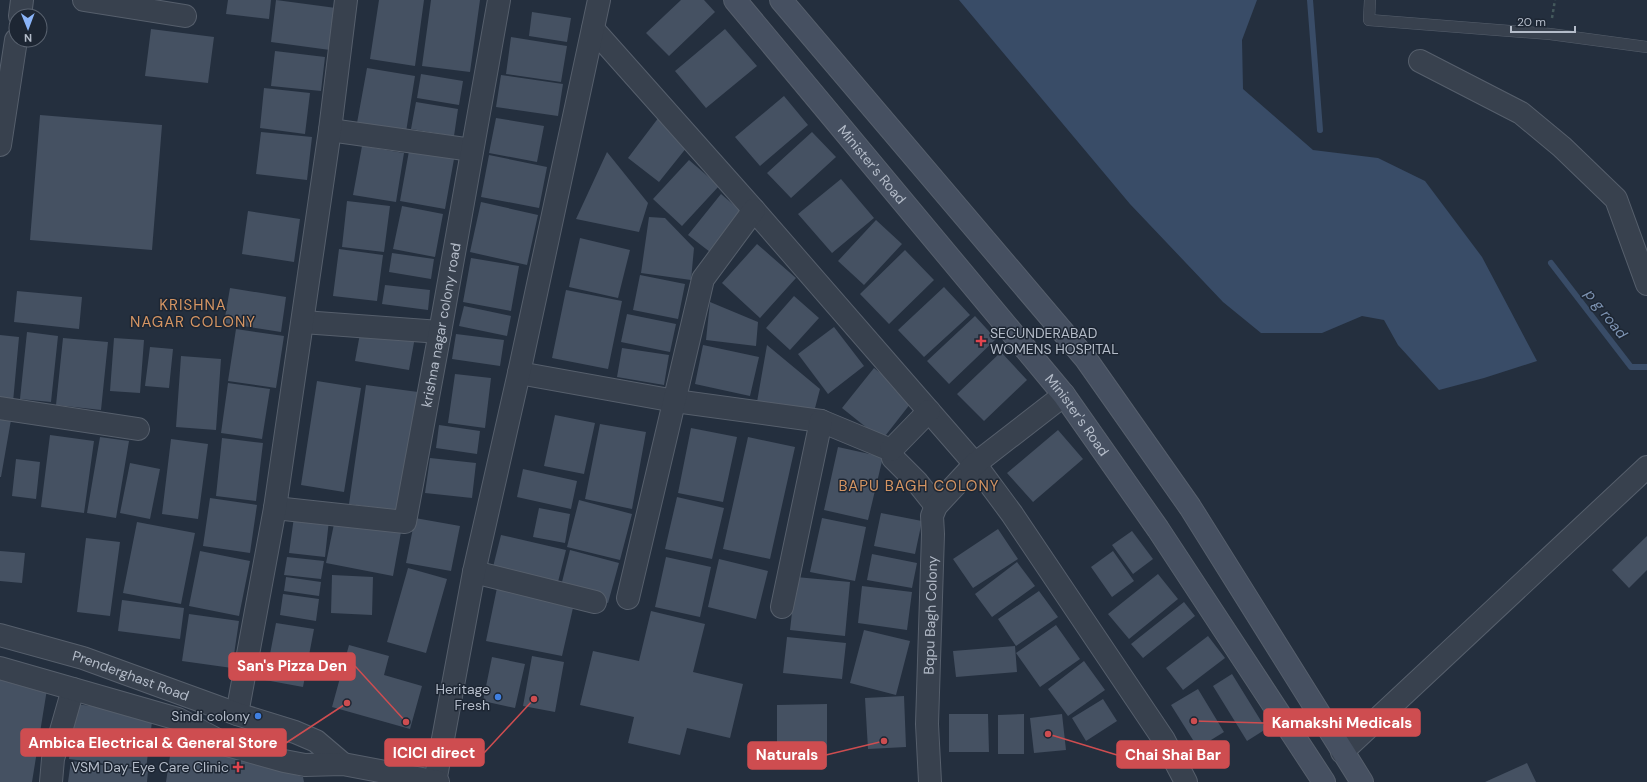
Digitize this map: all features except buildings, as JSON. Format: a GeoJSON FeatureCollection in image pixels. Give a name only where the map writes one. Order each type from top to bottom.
{"type":"FeatureCollection","features":[{"type":"Feature","properties":{"kind":"main road","name":"Minister's Road"},"geometry":{"type":"LineString","coordinates":[[734,0],[1064,395],[1158,529],[1324,782]]}},
{"type":"Feature","properties":{"kind":"main road"},"geometry":{"type":"LineString","coordinates":[[781,0],[1086,359],[1190,507],[1342,752],[1356,780]]}},
{"type":"Feature","properties":{"kind":"street"},"geometry":{"type":"LineString","coordinates":[[84,0],[186,16]]}},
{"type":"Feature","properties":{"kind":"street"},"geometry":{"type":"LineString","coordinates":[[237,714],[276,508],[330,130],[346,0]]}},
{"type":"Feature","properties":{"kind":"street","name":"krishna nagar colony road"},"geometry":{"type":"LineString","coordinates":[[276,508],[405,522],[498,0]]}},
{"type":"Feature","properties":{"kind":"street"},"geometry":{"type":"LineString","coordinates":[[435,782],[474,572],[600,0]]}},
{"type":"Feature","properties":{"kind":"street"},"geometry":{"type":"LineString","coordinates":[[593,29],[754,210],[975,464],[1012,514],[1164,740],[1186,782]]}},
{"type":"Feature","properties":{"kind":"street"},"geometry":{"type":"LineString","coordinates":[[0,145],[15,48]]}},
{"type":"Feature","properties":{"kind":"street"},"geometry":{"type":"LineString","coordinates":[[1420,61],[1521,113],[1562,147],[1610,194],[1616,200],[1647,284]]}},
{"type":"Feature","properties":{"kind":"street"},"geometry":{"type":"LineString","coordinates":[[330,130],[472,150]]}},
{"type":"Feature","properties":{"kind":"street"},"geometry":{"type":"LineString","coordinates":[[628,598],[703,279],[754,210]]}},
{"type":"Feature","properties":{"kind":"street"},"geometry":{"type":"LineString","coordinates":[[303,322],[440,332]]}},
{"type":"Feature","properties":{"kind":"street"},"geometry":{"type":"LineString","coordinates":[[519,373],[675,401],[821,421],[892,450]]}},
{"type":"Feature","properties":{"kind":"street"},"geometry":{"type":"LineString","coordinates":[[892,450],[893,458],[917,482],[936,506],[975,464],[1064,395]]}},
{"type":"Feature","properties":{"kind":"street"},"geometry":{"type":"LineString","coordinates":[[0,408],[138,429]]}},
{"type":"Feature","properties":{"kind":"street"},"geometry":{"type":"LineString","coordinates":[[892,450],[929,411]]}},
{"type":"Feature","properties":{"kind":"street"},"geometry":{"type":"LineString","coordinates":[[782,607],[821,421]]}},
{"type":"Feature","properties":{"kind":"street"},"geometry":{"type":"LineString","coordinates":[[1342,752],[1647,467]]}},
{"type":"Feature","properties":{"kind":"street","name":"Bqpu Bagh Colony"},"geometry":{"type":"LineString","coordinates":[[930,782],[927,724],[933,534],[932,516],[936,506]]}},
{"type":"Feature","properties":{"kind":"street"},"geometry":{"type":"LineString","coordinates":[[474,572],[595,602]]}},
{"type":"Feature","properties":{"kind":"street","name":"Prenderghast Road"},"geometry":{"type":"LineString","coordinates":[[0,635],[83,658],[237,714],[295,732],[316,741],[343,764]]}},
{"type":"Feature","properties":{"kind":"street","name":"Prenderghast Road"},"geometry":{"type":"LineString","coordinates":[[0,668],[178,719],[227,745],[277,759],[305,765],[343,764],[389,778],[438,782]]}},
{"type":"Feature","properties":{"kind":"street"},"geometry":{"type":"LineString","coordinates":[[50,782],[53,759],[73,689]]}},
{"type":"Feature","properties":{"kind":"lane"},"geometry":{"type":"LineString","coordinates":[[1370,0],[1369,20],[1550,34],[1647,47]]}},
{"type":"Feature","properties":{"kind":"water"},"geometry":{"type":"Polygon","coordinates":[[[959,0],[1257,0],[1242,40],[1243,89],[1313,150],[1378,158],[1425,181],[1482,257],[1537,361],[1484,378],[1439,390],[1398,345],[1384,320],[1362,316],[1322,333],[1261,333],[1223,302],[1130,204],[959,0]]]}},
{"type":"Feature","properties":{"kind":"waterway"},"geometry":{"type":"LineString","coordinates":[[1310,0],[1320,130]]}},
{"type":"Feature","properties":{"kind":"waterway","name":"p g road"},"geometry":{"type":"LineString","coordinates":[[1551,263],[1631,367],[1647,367]]}},
{"type":"Feature","properties":{"kind":"place","name":"SECUNDERABAD WOMENS HOSPITAL"},"geometry":{"type":"Point","coordinates":[981,341]}},
{"type":"Feature","properties":{"kind":"place","name":"Heritage Fresh"},"geometry":{"type":"Point","coordinates":[498,697]}},
{"type":"Feature","properties":{"kind":"place","name":"ICICI direct"},"geometry":{"type":"Point","coordinates":[534,699]}},
{"type":"Feature","properties":{"kind":"place","name":"Ambica Electrical & General Store"},"geometry":{"type":"Point","coordinates":[347,703]}},
{"type":"Feature","properties":{"kind":"place","name":"Sindi colony"},"geometry":{"type":"Point","coordinates":[258,716]}},
{"type":"Feature","properties":{"kind":"place","name":"Kamakshi Medicals"},"geometry":{"type":"Point","coordinates":[1194,721]}},
{"type":"Feature","properties":{"kind":"place","name":"San's Pizza Den"},"geometry":{"type":"Point","coordinates":[406,722]}},
{"type":"Feature","properties":{"kind":"place","name":"Chai Shai Bar"},"geometry":{"type":"Point","coordinates":[1048,734]}},
{"type":"Feature","properties":{"kind":"place","name":"Naturals"},"geometry":{"type":"Point","coordinates":[884,741]}},
{"type":"Feature","properties":{"kind":"place","name":"VSM Day Eye Care Clinic"},"geometry":{"type":"Point","coordinates":[238,767]}},
{"type":"Feature","properties":{"kind":"district","name":"KRISHNA NAGAR COLONY"},"geometry":{"type":"Point","coordinates":[193,314]}},
{"type":"Feature","properties":{"kind":"district","name":"BAPU BAGH COLONY"},"geometry":{"type":"Point","coordinates":[919,486]}}]}
